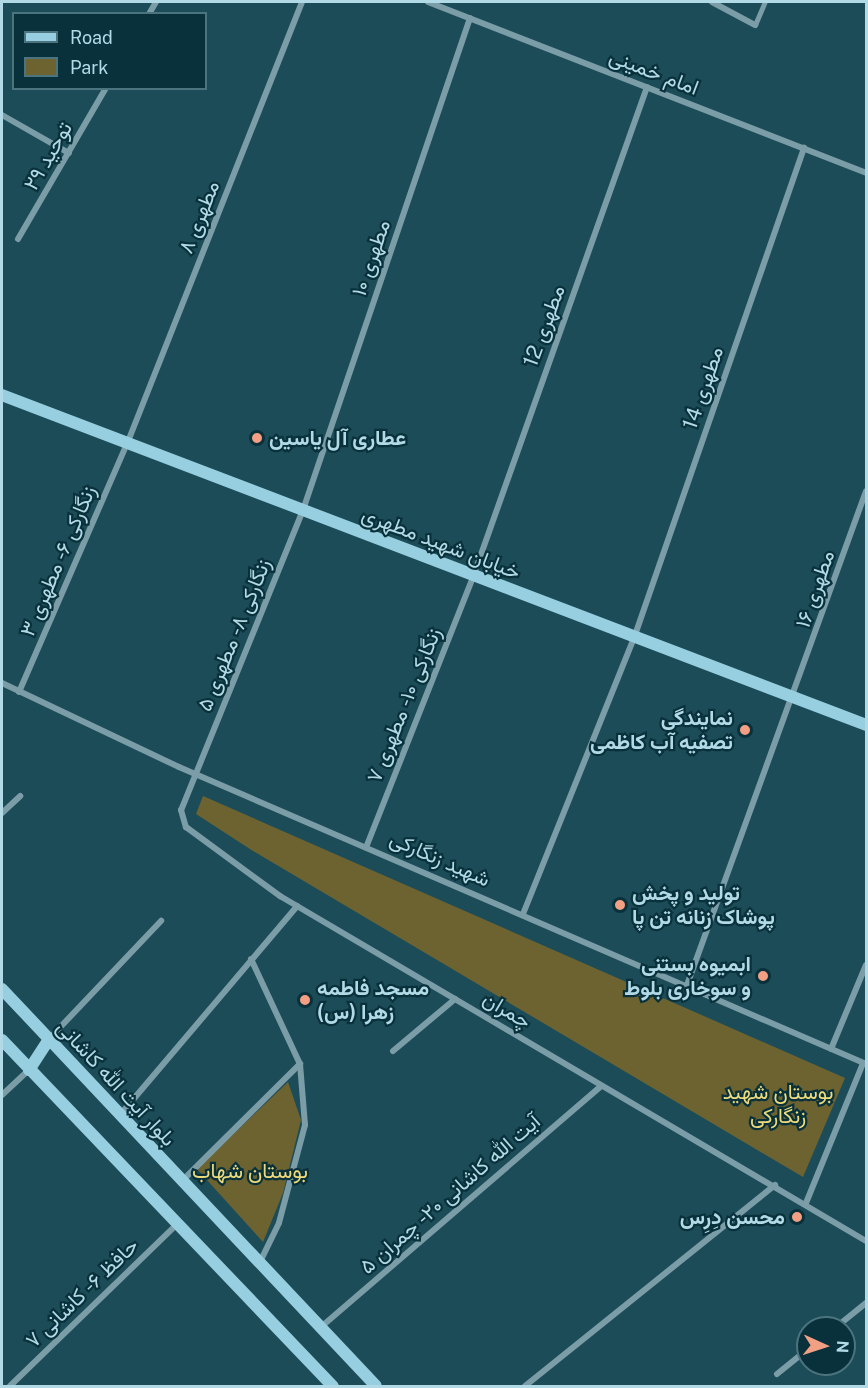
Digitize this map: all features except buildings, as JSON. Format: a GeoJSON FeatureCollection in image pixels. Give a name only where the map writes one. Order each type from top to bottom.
{"type":"FeatureCollection","features":[{"type":"Feature","properties":{"kind":"main road","name":"خیابان شهید مطهری"},"geometry":{"type":"LineString","coordinates":[[2,395],[473,577],[867,725]]}},
{"type":"Feature","properties":{"kind":"main road","name":"بلوار آیت الله کاشانی"},"geometry":{"type":"LineString","coordinates":[[2,988],[181,1182],[376,1386]]}},
{"type":"Feature","properties":{"kind":"main road"},"geometry":{"type":"LineString","coordinates":[[28,1070],[49,1039]]}},
{"type":"Feature","properties":{"kind":"main road"},"geometry":{"type":"LineString","coordinates":[[2,1040],[28,1070],[333,1386]]}},
{"type":"Feature","properties":{"kind":"street","name":"مطهری ۸"},"geometry":{"type":"LineString","coordinates":[[127,444],[302,2]]}},
{"type":"Feature","properties":{"kind":"street","name":"امام خمینی"},"geometry":{"type":"LineString","coordinates":[[428,2],[867,173]]}},
{"type":"Feature","properties":{"kind":"street"},"geometry":{"type":"LineString","coordinates":[[712,2],[754,25]]}},
{"type":"Feature","properties":{"kind":"street","name":"مطهری ۱۰"},"geometry":{"type":"LineString","coordinates":[[303,510],[470,18]]}},
{"type":"Feature","properties":{"kind":"street","name":"مطهری 12"},"geometry":{"type":"LineString","coordinates":[[473,577],[647,87]]}},
{"type":"Feature","properties":{"kind":"street","name":"توحید ۲۹"},"geometry":{"type":"LineString","coordinates":[[18,239],[105,90]]}},
{"type":"Feature","properties":{"kind":"street"},"geometry":{"type":"LineString","coordinates":[[2,116],[69,153]]}},
{"type":"Feature","properties":{"kind":"street","name":"مطهری 14"},"geometry":{"type":"LineString","coordinates":[[523,914],[634,638],[804,148]]}},
{"type":"Feature","properties":{"kind":"street","name":"زنگارکی ۶ - مطهری ۳"},"geometry":{"type":"LineString","coordinates":[[20,692],[127,444]]}},
{"type":"Feature","properties":{"kind":"street","name":"مطهری ۱۶"},"geometry":{"type":"LineString","coordinates":[[687,985],[795,697],[867,491]]}},
{"type":"Feature","properties":{"kind":"street","name":"زنگارکی ۸ - مطهری ۵"},"geometry":{"type":"LineString","coordinates":[[194,773],[303,510]]}},
{"type":"Feature","properties":{"kind":"street","name":"زنگارکی ۱۰ - مطهری ۷"},"geometry":{"type":"LineString","coordinates":[[367,845],[473,577]]}},
{"type":"Feature","properties":{"kind":"street","name":"شهید زنگارکی"},"geometry":{"type":"LineString","coordinates":[[2,683],[194,773],[367,845],[865,1064]]}},
{"type":"Feature","properties":{"kind":"street","name":"چمران"},"geometry":{"type":"LineString","coordinates":[[194,773],[181,810],[186,827],[297,906],[601,1086],[806,1203],[867,1241]]}},
{"type":"Feature","properties":{"kind":"street"},"geometry":{"type":"LineString","coordinates":[[2,813],[20,796]]}},
{"type":"Feature","properties":{"kind":"street"},"geometry":{"type":"LineString","coordinates":[[120,1115],[297,906]]}},
{"type":"Feature","properties":{"kind":"street"},"geometry":{"type":"LineString","coordinates":[[49,1039],[161,921]]}},
{"type":"Feature","properties":{"kind":"street"},"geometry":{"type":"LineString","coordinates":[[251,959],[300,1064],[305,1125],[279,1223],[259,1264]]}},
{"type":"Feature","properties":{"kind":"street"},"geometry":{"type":"LineString","coordinates":[[831,1049],[867,965]]}},
{"type":"Feature","properties":{"kind":"street"},"geometry":{"type":"LineString","coordinates":[[393,1051],[455,999]]}},
{"type":"Feature","properties":{"kind":"street"},"geometry":{"type":"LineString","coordinates":[[181,1182],[300,1064]]}},
{"type":"Feature","properties":{"kind":"street"},"geometry":{"type":"LineString","coordinates":[[806,1203],[865,1064]]}},
{"type":"Feature","properties":{"kind":"street"},"geometry":{"type":"LineString","coordinates":[[2,1095],[28,1070]]}},
{"type":"Feature","properties":{"kind":"street","name":"آیت الله کاشانی ۲۰ - چمران ۵"},"geometry":{"type":"LineString","coordinates":[[320,1328],[601,1086]]}},
{"type":"Feature","properties":{"kind":"street"},"geometry":{"type":"LineString","coordinates":[[525,1386],[775,1185]]}},
{"type":"Feature","properties":{"kind":"street","name":"حافظ ۶ - کاشانی ۷"},"geometry":{"type":"LineString","coordinates":[[10,1386],[177,1223]]}},
{"type":"Feature","properties":{"kind":"street"},"geometry":{"type":"LineString","coordinates":[[850,1316],[867,1303]]}},
{"type":"Feature","properties":{"kind":"street"},"geometry":{"type":"LineString","coordinates":[[777,1374],[796,1359]]}},
{"type":"Feature","properties":{"kind":"lane"},"geometry":{"type":"LineString","coordinates":[[754,25],[765,2]]}},
{"type":"Feature","properties":{"kind":"green space","name":"بوستان شهید زنگارکی"},"geometry":{"type":"Polygon","coordinates":[[[203,796],[845,1078],[803,1177],[253,851],[196,814],[203,796]]]}},
{"type":"Feature","properties":{"kind":"green space","name":"بوستان شهاب"},"geometry":{"type":"Polygon","coordinates":[[[288,1082],[301,1120],[283,1193],[263,1242],[197,1169],[288,1082]]]}},
{"type":"Feature","properties":{"kind":"place","name":"عطاری آل یاسین"},"geometry":{"type":"Point","coordinates":[257,438]}},
{"type":"Feature","properties":{"kind":"place","name":"نمایندگی تصفیه آب کاظمی"},"geometry":{"type":"Point","coordinates":[745,730]}},
{"type":"Feature","properties":{"kind":"place","name":"تولید و پخش پوشاک زنانه تن پا"},"geometry":{"type":"Point","coordinates":[620,905]}},
{"type":"Feature","properties":{"kind":"place","name":"ابمیوه بستنی و ‌سوخاری بلوط"},"geometry":{"type":"Point","coordinates":[763,976]}},
{"type":"Feature","properties":{"kind":"place","name":"مسجد فاطمه زهرا (س)"},"geometry":{"type":"Point","coordinates":[305,1000]}},
{"type":"Feature","properties":{"kind":"place","name":"محسن دِرِس"},"geometry":{"type":"Point","coordinates":[797,1217]}}]}
